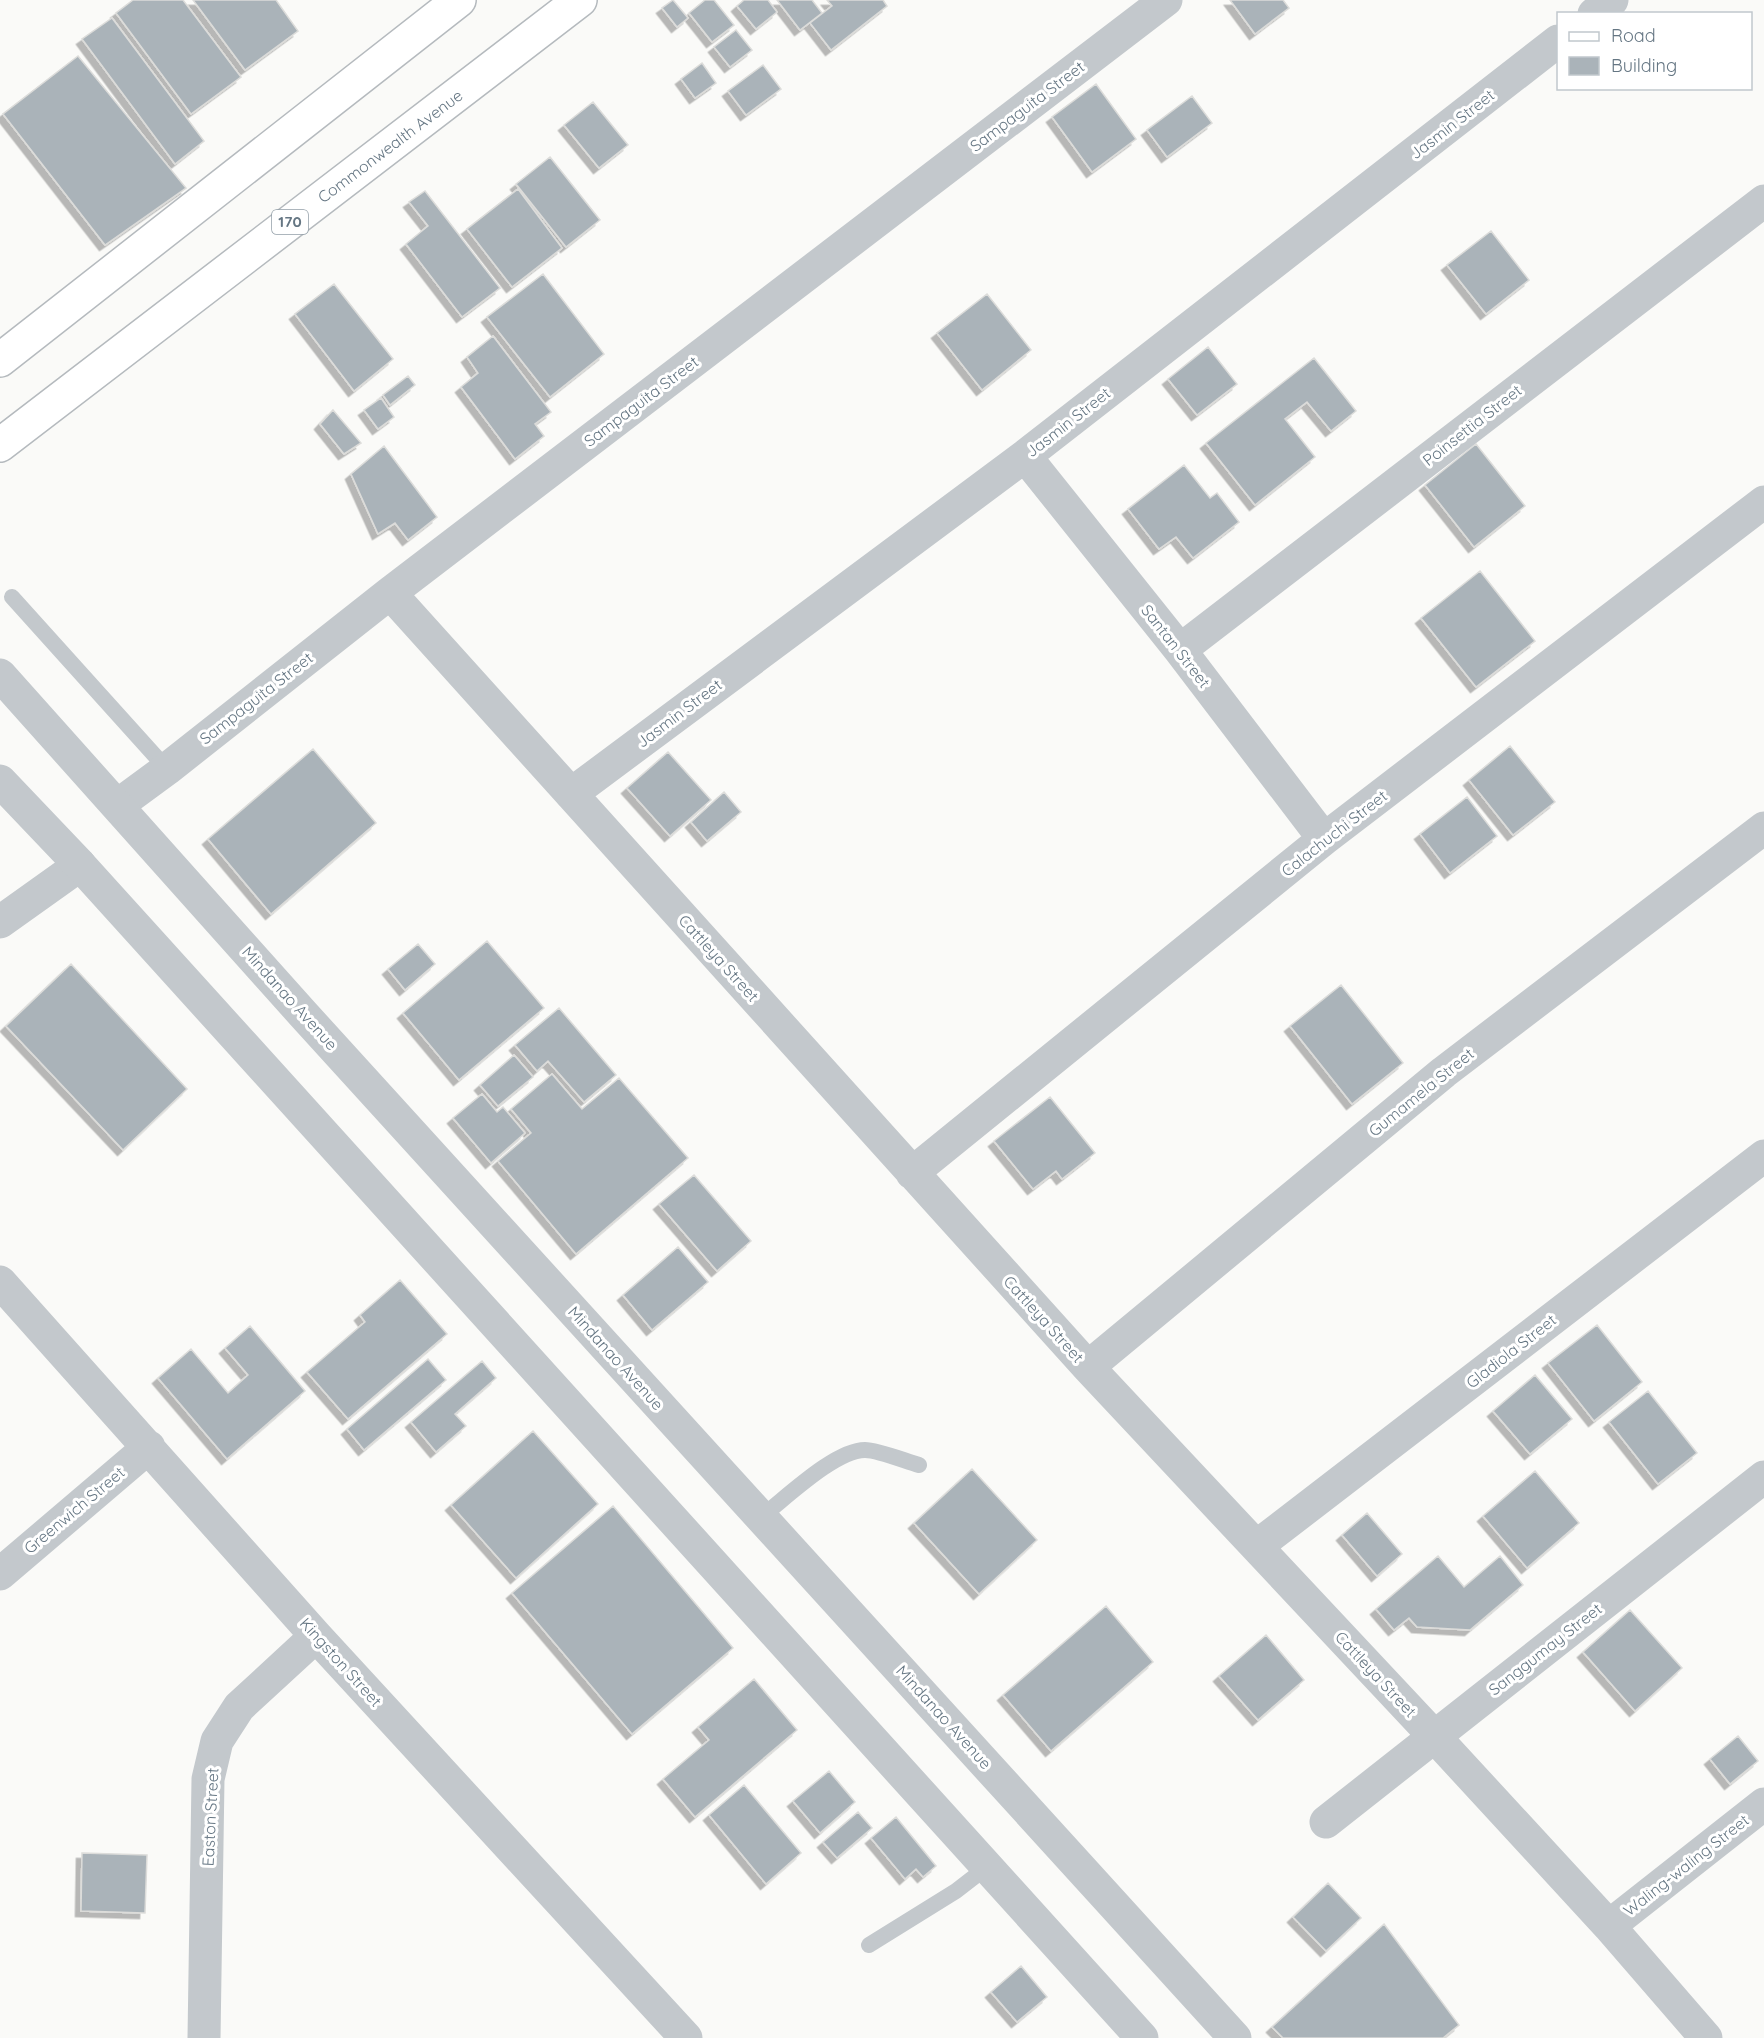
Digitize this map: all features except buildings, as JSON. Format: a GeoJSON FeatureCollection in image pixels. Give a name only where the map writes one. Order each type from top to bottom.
{"type":"FeatureCollection","features":[{"type":"Feature","properties":{"kind":"main road"},"geometry":{"type":"LineString","coordinates":[[0,360],[459,0]]}},
{"type":"Feature","properties":{"kind":"main road","name":"Commonwealth Avenue"},"geometry":{"type":"LineString","coordinates":[[0,445],[580,0]]}},
{"type":"Feature","properties":{"kind":"street","name":"Sampaguita Street"},"geometry":{"type":"LineString","coordinates":[[118,805],[390,593],[1166,0]]}},
{"type":"Feature","properties":{"kind":"street"},"geometry":{"type":"LineString","coordinates":[[1596,12],[1611,0]]}},
{"type":"Feature","properties":{"kind":"street","name":"Jasmin Street"},"geometry":{"type":"LineString","coordinates":[[571,794],[1025,456],[1557,42]]}},
{"type":"Feature","properties":{"kind":"street","name":"Poinsettia Street"},"geometry":{"type":"LineString","coordinates":[[1180,650],[1764,201]]}},
{"type":"Feature","properties":{"kind":"street","name":"Santan Street"},"geometry":{"type":"LineString","coordinates":[[1025,456],[1180,650],[1324,839]]}},
{"type":"Feature","properties":{"kind":"street","name":"Calachuchi Street"},"geometry":{"type":"LineString","coordinates":[[912,1173],[1324,839],[1764,502]]}},
{"type":"Feature","properties":{"kind":"street","name":"Cattleya Street"},"geometry":{"type":"LineString","coordinates":[[390,593],[1088,1367],[1609,1926],[1706,2038]]}},
{"type":"Feature","properties":{"kind":"street","name":"Mindanao Avenue"},"geometry":{"type":"LineString","coordinates":[[0,675],[303,1014],[1235,2038]]}},
{"type":"Feature","properties":{"kind":"street"},"geometry":{"type":"LineString","coordinates":[[6,795],[80,865],[1142,2038]]}},
{"type":"Feature","properties":{"kind":"street","name":"Gumamela Street"},"geometry":{"type":"LineString","coordinates":[[1088,1367],[1444,1072],[1764,828]]}},
{"type":"Feature","properties":{"kind":"street"},"geometry":{"type":"LineString","coordinates":[[0,922],[80,865]]}},
{"type":"Feature","properties":{"kind":"street","name":"Gladiola Street"},"geometry":{"type":"LineString","coordinates":[[1257,1546],[1764,1156]]}},
{"type":"Feature","properties":{"kind":"street","name":"Kingston Street"},"geometry":{"type":"LineString","coordinates":[[0,1282],[316,1636],[686,2038]]}},
{"type":"Feature","properties":{"kind":"street","name":"Greenwich Street"},"geometry":{"type":"LineString","coordinates":[[0,1574],[149,1447]]}},
{"type":"Feature","properties":{"kind":"street","name":"Sanggumay Street"},"geometry":{"type":"LineString","coordinates":[[1326,1822],[1764,1477]]}},
{"type":"Feature","properties":{"kind":"street","name":"Easton Street"},"geometry":{"type":"LineString","coordinates":[[204,2038],[208,1779],[217,1741],[239,1707],[316,1636]]}},
{"type":"Feature","properties":{"kind":"street","name":"Waling-waling Street"},"geometry":{"type":"LineString","coordinates":[[1609,1926],[1764,1804]]}},
{"type":"Feature","properties":{"kind":"lane"},"geometry":{"type":"LineString","coordinates":[[12,597],[167,769]]}},
{"type":"Feature","properties":{"kind":"lane"},"geometry":{"type":"LineString","coordinates":[[761,1517],[844,1454],[865,1450],[919,1465]]}},
{"type":"Feature","properties":{"kind":"lane"},"geometry":{"type":"LineString","coordinates":[[868,1945],[957,1891],[987,1867]]}}]}
